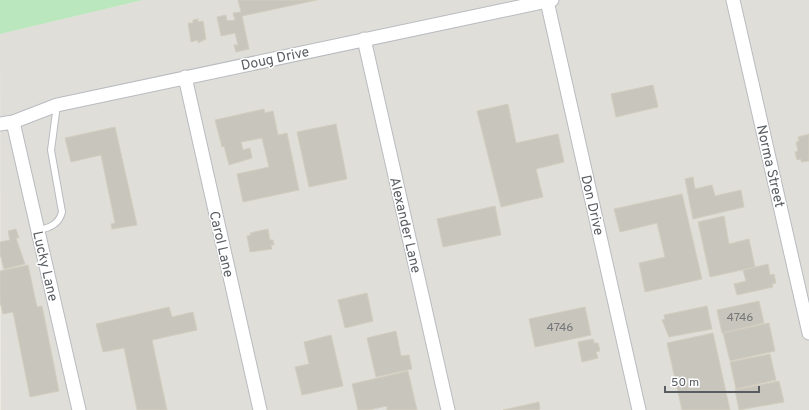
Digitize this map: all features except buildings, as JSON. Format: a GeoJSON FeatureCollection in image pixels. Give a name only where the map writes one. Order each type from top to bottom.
{"type":"FeatureCollection","features":[{"type":"Feature","properties":{"kind":"street","name":"Doug Drive"},"geometry":{"type":"LineString","coordinates":[[0,124],[14,122],[57,105],[550,0]]}},
{"type":"Feature","properties":{"kind":"street","name":"Don Drive"},"geometry":{"type":"LineString","coordinates":[[550,0],[639,410]]}},
{"type":"Feature","properties":{"kind":"street","name":"Norma Street"},"geometry":{"type":"LineString","coordinates":[[733,0],[809,333]]}},
{"type":"Feature","properties":{"kind":"street","name":"Alexander Lane"},"geometry":{"type":"LineString","coordinates":[[364,40],[448,410]]}},
{"type":"Feature","properties":{"kind":"street","name":"Carol Lane"},"geometry":{"type":"LineString","coordinates":[[185,77],[260,410]]}},
{"type":"Feature","properties":{"kind":"street","name":"Lucky Lane"},"geometry":{"type":"LineString","coordinates":[[14,122],[79,410]]}},
{"type":"Feature","properties":{"kind":"lane"},"geometry":{"type":"LineString","coordinates":[[38,230],[49,228],[60,220],[62,212],[51,150],[57,105]]}},
{"type":"Feature","properties":{"kind":"shaded area"},"geometry":{"type":"Polygon","coordinates":[[[143,0],[809,0],[809,410],[1,410],[0,34],[143,0]]]}},
{"type":"Feature","properties":{"kind":"green space"},"geometry":{"type":"Polygon","coordinates":[[[0,0],[143,0],[0,34],[0,0]]]}}]}
